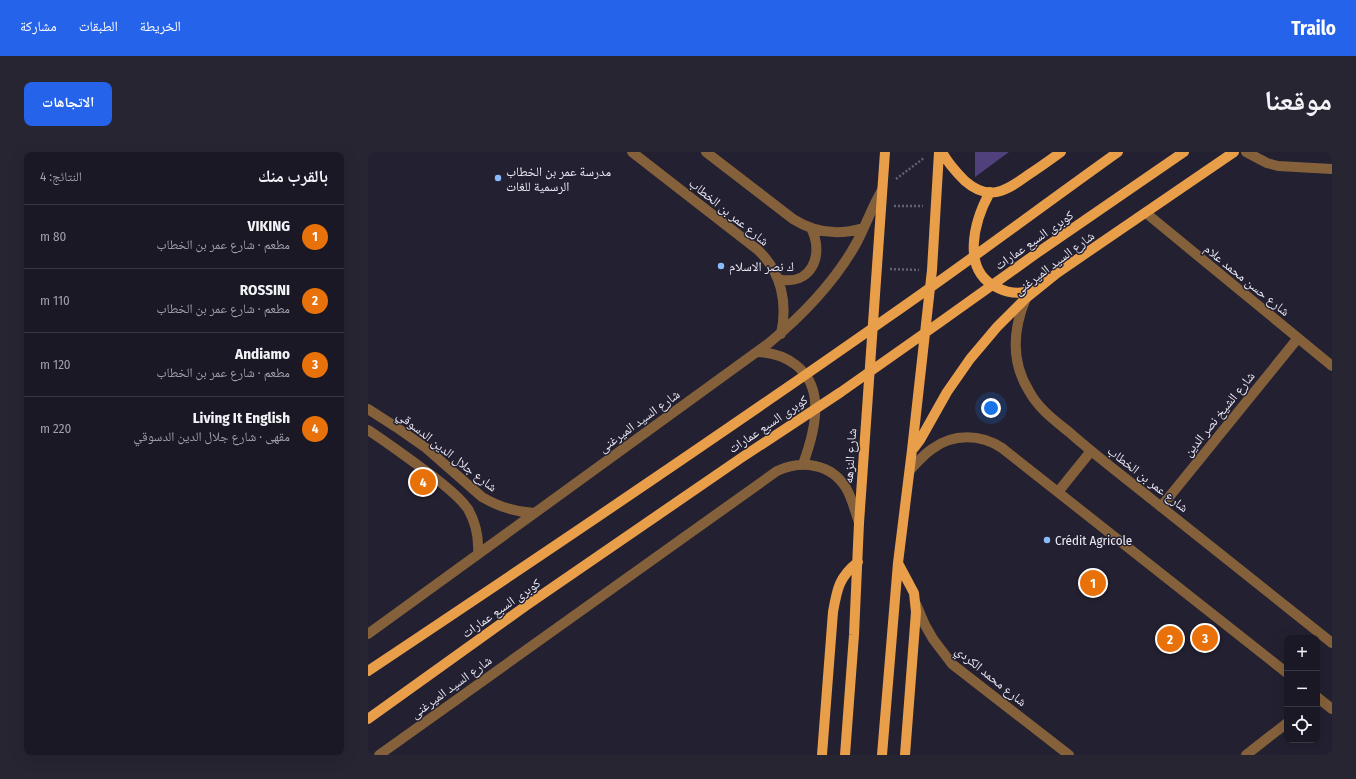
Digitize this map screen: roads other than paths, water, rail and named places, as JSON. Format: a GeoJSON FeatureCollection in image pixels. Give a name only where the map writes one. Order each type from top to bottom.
{"type":"FeatureCollection","features":[{"type":"Feature","properties":{"kind":"main road","name":"شارع النزهه"},"geometry":{"type":"LineString","coordinates":[[845,755],[854,635],[859,523],[885,152]]}},
{"type":"Feature","properties":{"kind":"main road"},"geometry":{"type":"LineString","coordinates":[[940,152],[951,166],[970,185],[983,191],[990,192],[1010,188],[1061,152]]}},
{"type":"Feature","properties":{"kind":"main road"},"geometry":{"type":"LineString","coordinates":[[882,755],[898,563],[910,470],[932,270],[940,152]]}},
{"type":"Feature","properties":{"kind":"main road","name":"كوبرى السبع عمارات"},"geometry":{"type":"LineString","coordinates":[[368,671],[823,363],[1118,152]]}},
{"type":"Feature","properties":{"kind":"main road","name":"كوبرى السبع عمارات"},"geometry":{"type":"LineString","coordinates":[[368,719],[526,605],[740,458],[896,354],[1037,253],[1184,152]]}},
{"type":"Feature","properties":{"kind":"main road","name":"شارع السيد الميرغنى"},"geometry":{"type":"LineString","coordinates":[[912,450],[920,440],[946,392],[970,358],[997,327],[1026,298],[1057,273],[1146,214],[1234,152]]}},
{"type":"Feature","properties":{"kind":"main road"},"geometry":{"type":"LineString","coordinates":[[990,192],[982,206],[975,229],[974,252],[978,269],[988,282],[1003,291],[1020,293],[1036,289]]}},
{"type":"Feature","properties":{"kind":"main road"},"geometry":{"type":"LineString","coordinates":[[822,755],[833,612],[836,595],[841,579],[847,571],[858,562]]}},
{"type":"Feature","properties":{"kind":"main road"},"geometry":{"type":"LineString","coordinates":[[898,563],[914,593],[916,602],[916,630],[905,755]]}},
{"type":"Feature","properties":{"kind":"street","name":"شارع عمر بن الخطاب"},"geometry":{"type":"LineString","coordinates":[[632,152],[758,250],[767,260],[778,279],[783,294],[784,318],[781,334]]}},
{"type":"Feature","properties":{"kind":"street"},"geometry":{"type":"LineString","coordinates":[[706,152],[793,219],[811,228],[837,233],[863,228]]}},
{"type":"Feature","properties":{"kind":"street"},"geometry":{"type":"LineString","coordinates":[[1246,152],[1267,163],[1278,166],[1332,169]]}},
{"type":"Feature","properties":{"kind":"street","name":"شارع السيد الميرغنى"},"geometry":{"type":"LineString","coordinates":[[368,634],[781,334],[803,314],[833,280],[850,255],[882,190]]}},
{"type":"Feature","properties":{"kind":"street","name":"شارع حسن محمد علام"},"geometry":{"type":"LineString","coordinates":[[1146,214],[1332,366]]}},
{"type":"Feature","properties":{"kind":"street"},"geometry":{"type":"LineString","coordinates":[[778,279],[790,281],[802,277],[811,269],[816,258],[817,246],[811,228]]}},
{"type":"Feature","properties":{"kind":"street","name":"شارع عمر بن الخطاب"},"geometry":{"type":"LineString","coordinates":[[1026,298],[1017,324],[1016,338],[1018,365],[1022,378],[1035,402],[1091,451],[1332,643]]}},
{"type":"Feature","properties":{"kind":"street","name":"شارع الشيخ نصر الدين"},"geometry":{"type":"LineString","coordinates":[[1161,507],[1298,338]]}},
{"type":"Feature","properties":{"kind":"street"},"geometry":{"type":"LineString","coordinates":[[757,352],[775,353],[792,361],[810,382],[816,409],[811,437],[802,464]]}},
{"type":"Feature","properties":{"kind":"street","name":"شارع جلال الدين الدسوقي"},"geometry":{"type":"LineString","coordinates":[[368,409],[426,448],[490,502],[507,509],[534,513]]}},
{"type":"Feature","properties":{"kind":"street"},"geometry":{"type":"LineString","coordinates":[[368,430],[413,461],[443,484],[462,502],[471,515],[477,530],[478,554]]}},
{"type":"Feature","properties":{"kind":"street"},"geometry":{"type":"LineString","coordinates":[[910,470],[925,454],[942,442],[962,437],[978,438],[993,442],[1284,671]]}},
{"type":"Feature","properties":{"kind":"street"},"geometry":{"type":"LineString","coordinates":[[1058,492],[1091,451]]}},
{"type":"Feature","properties":{"kind":"street","name":"شارع السيد الميرغنى"},"geometry":{"type":"LineString","coordinates":[[379,755],[773,474],[785,468],[802,464],[812,465],[822,468],[835,476],[845,486],[859,523]]}},
{"type":"Feature","properties":{"kind":"street","name":"شارع محمد الكردي"},"geometry":{"type":"LineString","coordinates":[[916,602],[925,624],[933,638],[952,664],[1069,755]]}},
{"type":"Feature","properties":{"kind":"street"},"geometry":{"type":"LineString","coordinates":[[1320,700],[1332,709]]}},
{"type":"Feature","properties":{"kind":"street"},"geometry":{"type":"LineString","coordinates":[[1246,755],[1284,724]]}},
{"type":"Feature","properties":{"kind":"place","name":"مدرسة عمر بن الخطاب الرسمية للغات"},"geometry":{"type":"Point","coordinates":[498,178]}},
{"type":"Feature","properties":{"kind":"place","name":"ك نصر الاسلام"},"geometry":{"type":"Point","coordinates":[721,266]}},
{"type":"Feature","properties":{"kind":"place","name":"Living It English"},"geometry":{"type":"Point","coordinates":[423,482]}},
{"type":"Feature","properties":{"kind":"place","name":"Crédit Agricole"},"geometry":{"type":"Point","coordinates":[1047,540]}},
{"type":"Feature","properties":{"kind":"place","name":"VIKING"},"geometry":{"type":"Point","coordinates":[1093,583]}},
{"type":"Feature","properties":{"kind":"place","name":"Andiamo"},"geometry":{"type":"Point","coordinates":[1205,638]}},
{"type":"Feature","properties":{"kind":"place","name":"ROSSINI"},"geometry":{"type":"Point","coordinates":[1170,639]}}]}
